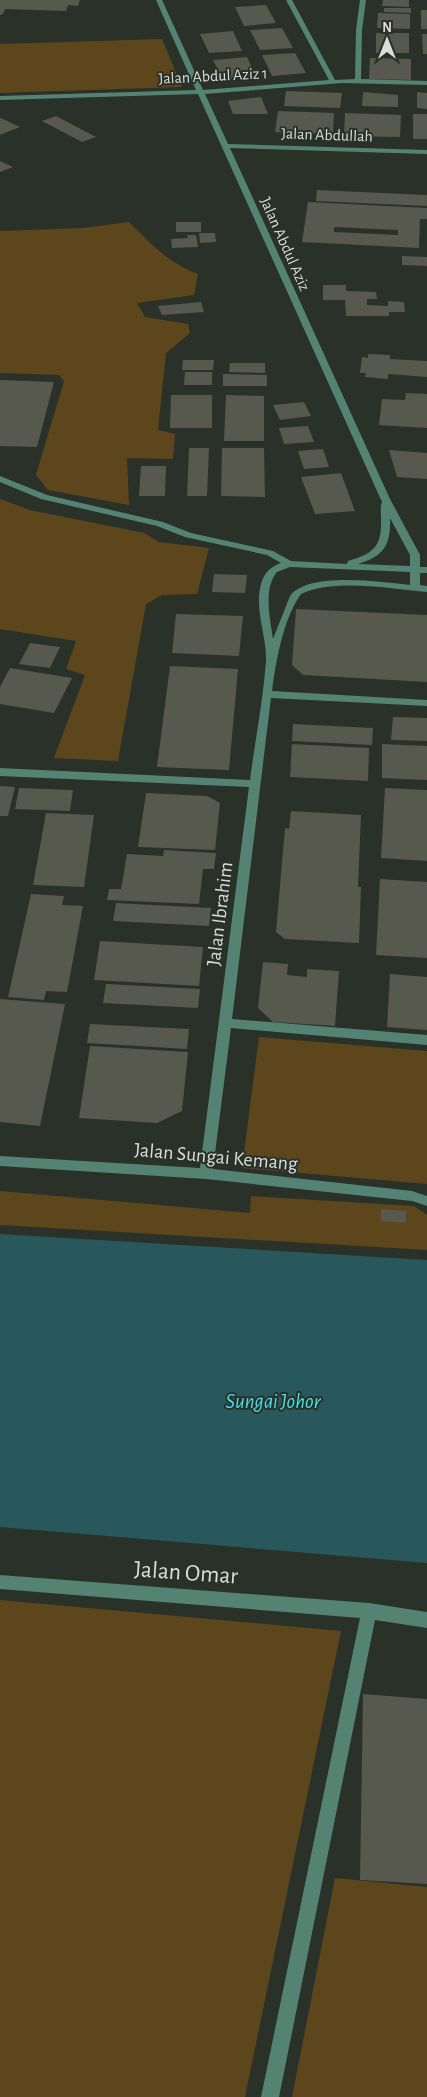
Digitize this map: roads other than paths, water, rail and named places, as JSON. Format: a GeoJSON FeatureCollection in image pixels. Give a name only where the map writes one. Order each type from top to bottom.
{"type":"FeatureCollection","features":[{"type":"Feature","properties":{"kind":"street","name":"Jalan Abdul Aziz"},"geometry":{"type":"LineString","coordinates":[[159,0],[385,499],[422,569],[416,588]]}},
{"type":"Feature","properties":{"kind":"street"},"geometry":{"type":"LineString","coordinates":[[289,0],[333,82]]}},
{"type":"Feature","properties":{"kind":"street"},"geometry":{"type":"LineString","coordinates":[[358,81],[359,30],[363,0]]}},
{"type":"Feature","properties":{"kind":"street","name":"Jalan Abdul Aziz 1"},"geometry":{"type":"LineString","coordinates":[[0,98],[201,92],[358,81],[427,83]]}},
{"type":"Feature","properties":{"kind":"street","name":"Jalan Abdullah"},"geometry":{"type":"LineString","coordinates":[[225,146],[427,152]]}},
{"type":"Feature","properties":{"kind":"street"},"geometry":{"type":"LineString","coordinates":[[0,479],[44,497],[160,524],[188,535],[270,553],[289,564],[422,569]]}},
{"type":"Feature","properties":{"kind":"street"},"geometry":{"type":"LineString","coordinates":[[341,565],[376,555],[384,545],[387,532],[385,499]]}},
{"type":"Feature","properties":{"kind":"street","name":"Jalan Ibrahim"},"geometry":{"type":"LineString","coordinates":[[271,659],[263,609],[266,580],[273,570],[289,564]]}},
{"type":"Feature","properties":{"kind":"street","name":"Jalan Ibrahim"},"geometry":{"type":"LineString","coordinates":[[206,1174],[271,659],[297,592],[309,585],[326,583],[427,589]]}},
{"type":"Feature","properties":{"kind":"street"},"geometry":{"type":"LineString","coordinates":[[266,694],[427,703]]}},
{"type":"Feature","properties":{"kind":"street"},"geometry":{"type":"LineString","coordinates":[[0,772],[255,784]]}},
{"type":"Feature","properties":{"kind":"street"},"geometry":{"type":"LineString","coordinates":[[225,1023],[427,1040]]}},
{"type":"Feature","properties":{"kind":"street","name":"Jalan Sungai Kemang"},"geometry":{"type":"LineString","coordinates":[[0,1161],[206,1174],[412,1196],[427,1201]]}},
{"type":"Feature","properties":{"kind":"street","name":"Jalan Omar"},"geometry":{"type":"LineString","coordinates":[[0,1582],[369,1611],[427,1620]]}},
{"type":"Feature","properties":{"kind":"street"},"geometry":{"type":"LineString","coordinates":[[270,2097],[369,1611]]}},
{"type":"Feature","properties":{"kind":"water","name":"Sungai Johor"},"geometry":{"type":"Polygon","coordinates":[[[0,1234],[427,1260],[427,1563],[0,1527],[0,1234]]]}}]}
